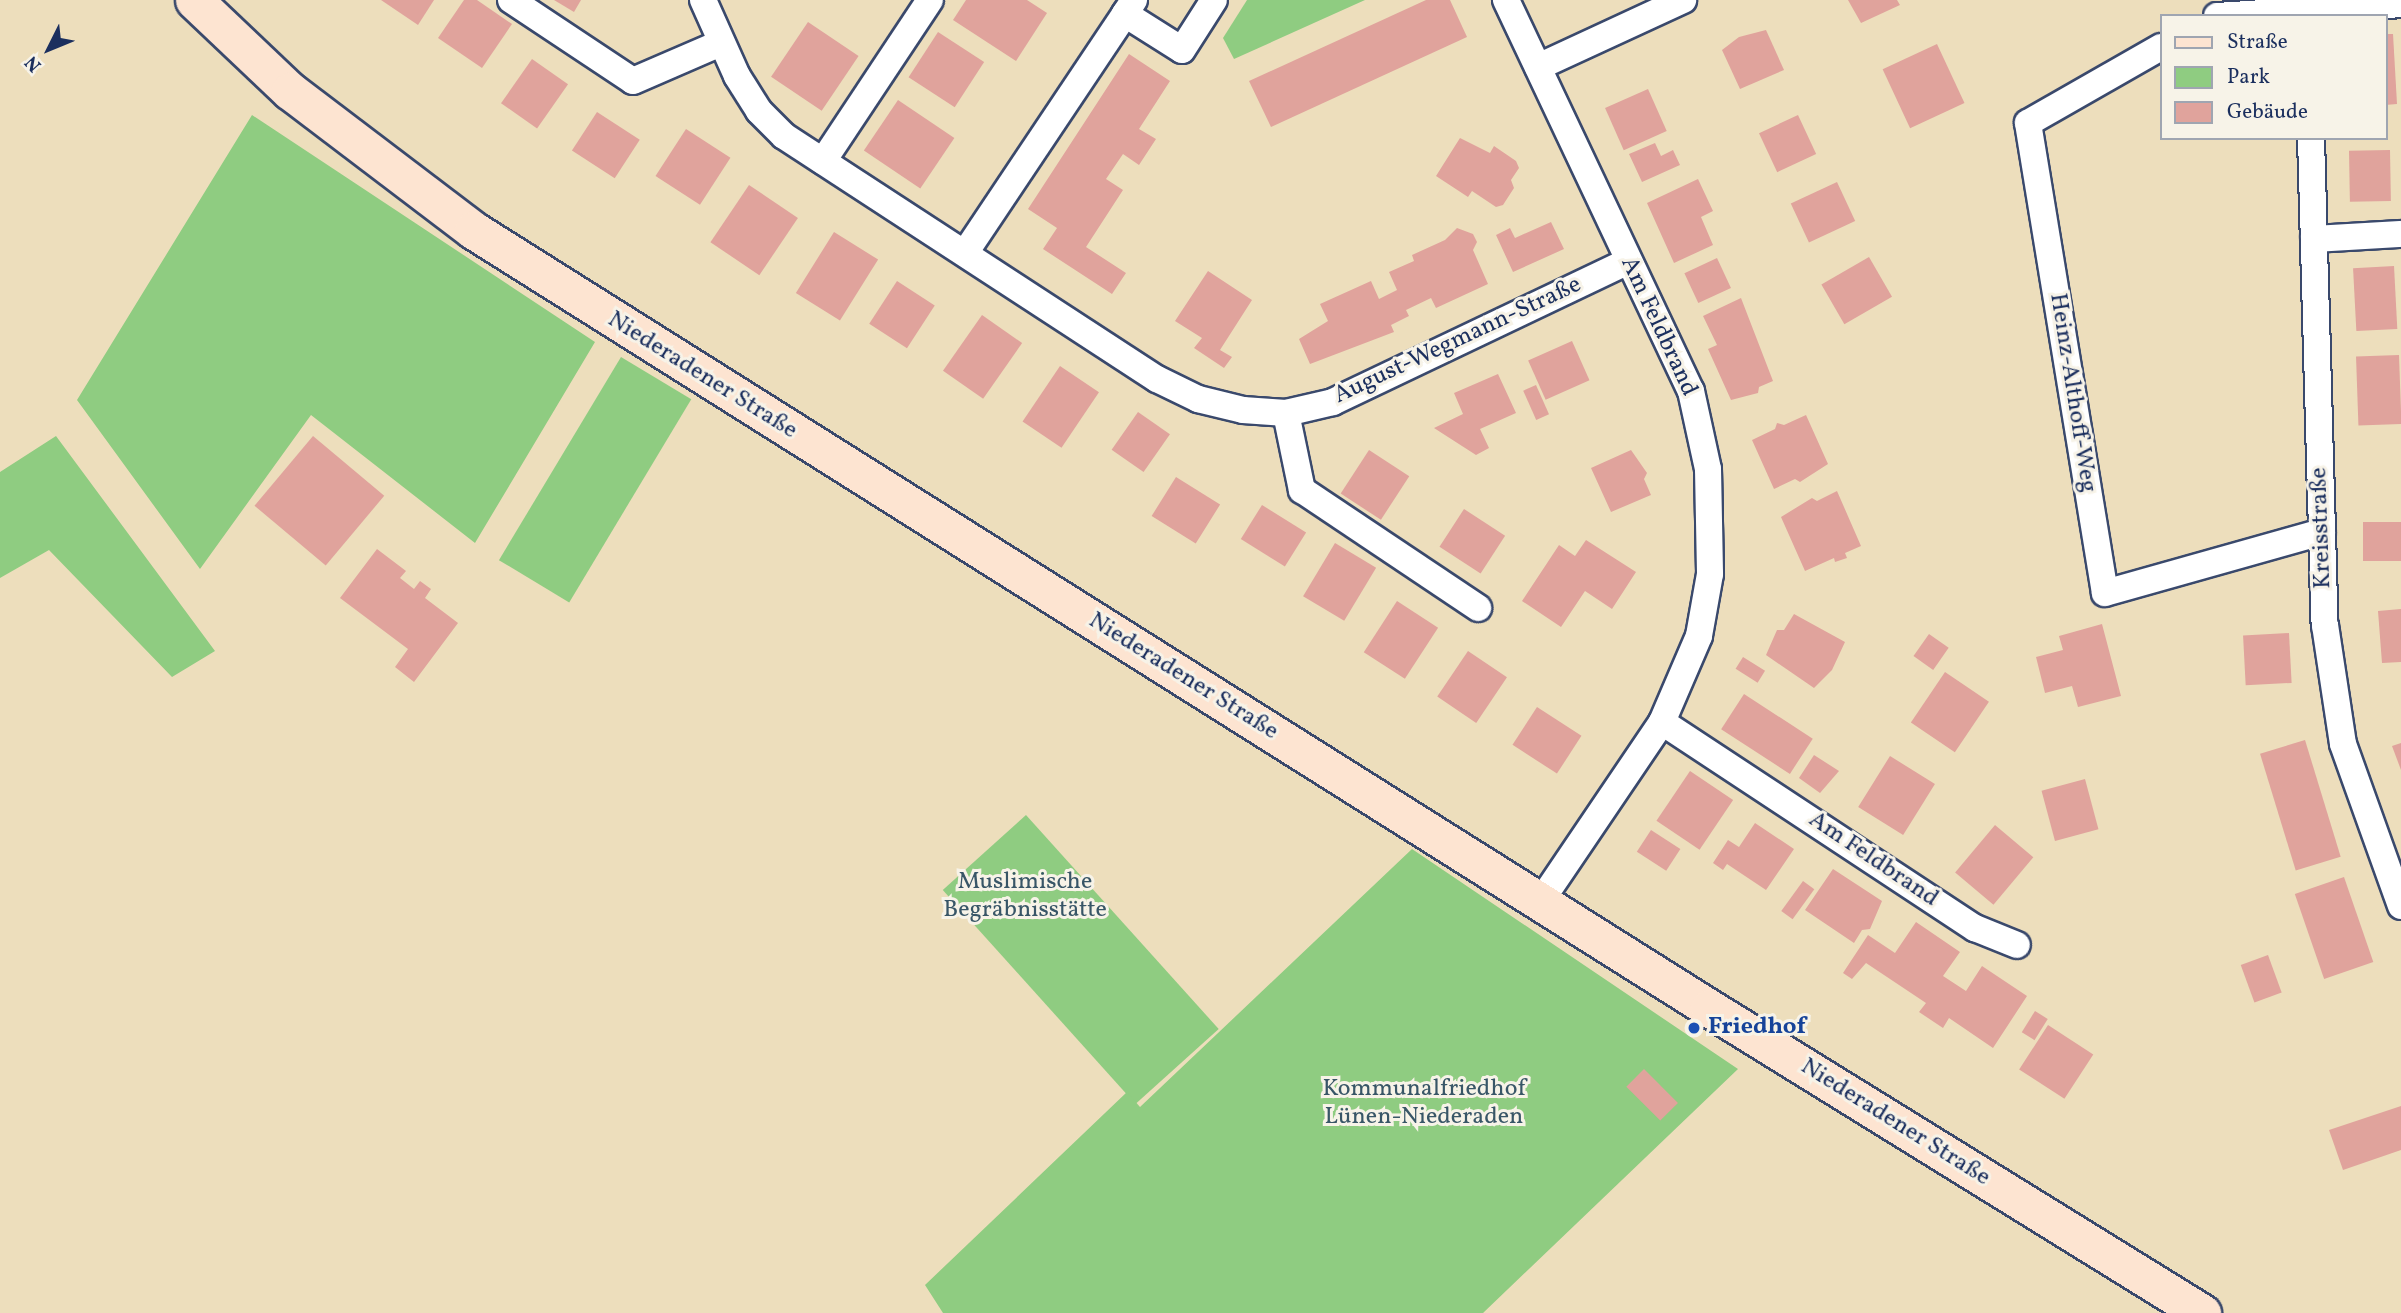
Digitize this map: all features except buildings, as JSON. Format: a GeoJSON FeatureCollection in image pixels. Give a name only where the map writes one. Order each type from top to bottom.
{"type":"FeatureCollection","features":[{"type":"Feature","properties":{"kind":"street","name":"Niederadener Straße"},"geometry":{"type":"LineString","coordinates":[[194,0],[289,91],[473,230],[1540,902],[2202,1313]]}},
{"type":"Feature","properties":{"kind":"street"},"geometry":{"type":"LineString","coordinates":[[511,0],[633,81],[722,43]]}},
{"type":"Feature","properties":{"kind":"street","name":"August-Wegmann-Straße"},"geometry":{"type":"LineString","coordinates":[[703,0],[722,43],[759,111],[784,136],[1167,384],[1198,400],[1243,410],[1286,413],[1333,402],[1628,261]]}},
{"type":"Feature","properties":{"kind":"street"},"geometry":{"type":"LineString","coordinates":[[823,161],[930,0]]}},
{"type":"Feature","properties":{"kind":"street"},"geometry":{"type":"LineString","coordinates":[[965,253],[1129,7],[1182,50],[1214,0]]}},
{"type":"Feature","properties":{"kind":"street","name":"Am Feldbrand"},"geometry":{"type":"LineString","coordinates":[[1506,0],[1691,391],[1708,469],[1710,574],[1699,636],[1662,722],[1540,902]]}},
{"type":"Feature","properties":{"kind":"street"},"geometry":{"type":"LineString","coordinates":[[1538,67],[1683,0]]}},
{"type":"Feature","properties":{"kind":"street"},"geometry":{"type":"LineString","coordinates":[[2240,14],[2401,4]]}},
{"type":"Feature","properties":{"kind":"street","name":"Heinz-Althoff-Weg"},"geometry":{"type":"LineString","coordinates":[[2160,48],[2028,123],[2105,593],[2322,532]]}},
{"type":"Feature","properties":{"kind":"street","name":"Kreisstraße"},"geometry":{"type":"LineString","coordinates":[[2311,140],[2325,625],[2343,744],[2401,906]]}},
{"type":"Feature","properties":{"kind":"street"},"geometry":{"type":"LineString","coordinates":[[2314,239],[2401,234]]}},
{"type":"Feature","properties":{"kind":"street"},"geometry":{"type":"LineString","coordinates":[[1286,413],[1302,490],[1479,608]]}},
{"type":"Feature","properties":{"kind":"street","name":"Am Feldbrand"},"geometry":{"type":"LineString","coordinates":[[1662,722],[1975,928],[2017,945]]}},
{"type":"Feature","properties":{"kind":"green space"},"geometry":{"type":"Polygon","coordinates":[[[1247,0],[1365,0],[1234,59],[1223,38],[1247,0]]]}},
{"type":"Feature","properties":{"kind":"green space"},"geometry":{"type":"Polygon","coordinates":[[[252,115],[595,342],[475,543],[311,415],[200,569],[77,400],[252,115]]]}},
{"type":"Feature","properties":{"kind":"green space"},"geometry":{"type":"Polygon","coordinates":[[[621,357],[691,399],[569,602],[499,560],[621,357]]]}},
{"type":"Feature","properties":{"kind":"green space"},"geometry":{"type":"Polygon","coordinates":[[[56,436],[215,651],[172,677],[49,550],[0,578],[0,472],[56,436]]]}},
{"type":"Feature","properties":{"kind":"green space","name":"Muslimische Begräbnisstätte"},"geometry":{"type":"Polygon","coordinates":[[[1026,815],[1219,1029],[1135,1104],[943,890],[1026,815]]]}},
{"type":"Feature","properties":{"kind":"green space","name":"Kommunalfriedhof Lünen-Niederaden"},"geometry":{"type":"Polygon","coordinates":[[[1412,849],[1738,1069],[1483,1313],[943,1313],[925,1285],[1127,1092],[1140,1107],[1412,849]]]}},
{"type":"Feature","properties":{"kind":"place","name":"Friedhof"},"geometry":{"type":"Point","coordinates":[1694,1028]}}]}
